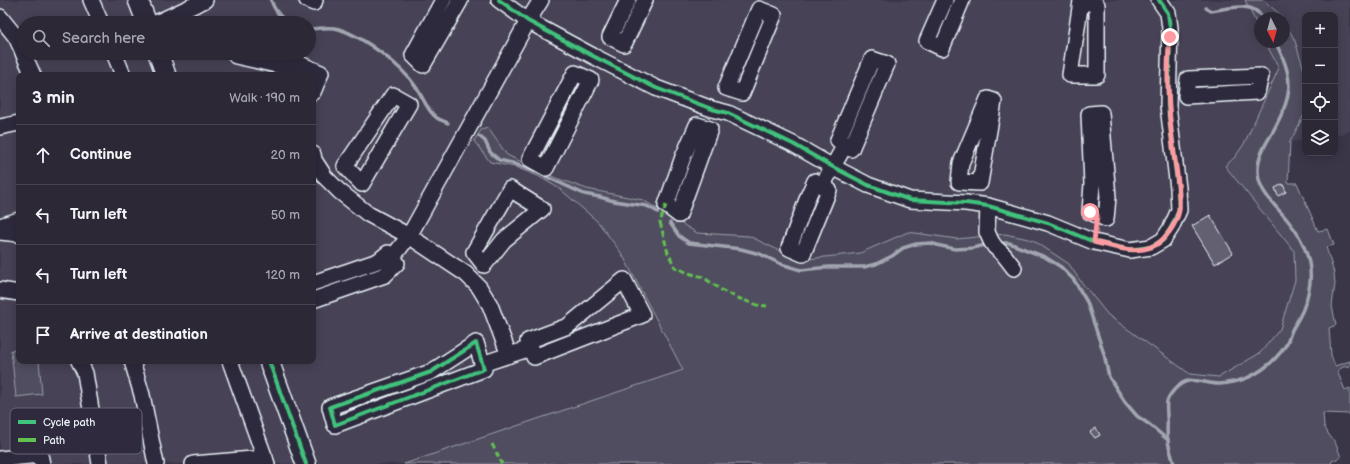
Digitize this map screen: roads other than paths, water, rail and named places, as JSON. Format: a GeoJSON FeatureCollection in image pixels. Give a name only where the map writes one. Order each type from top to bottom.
{"type":"FeatureCollection","features":[{"type":"Feature","properties":{"kind":"main road"},"geometry":{"type":"LineString","coordinates":[[138,0],[144,16]]}},
{"type":"Feature","properties":{"kind":"main road"},"geometry":{"type":"LineString","coordinates":[[161,60],[165,72]]}},
{"type":"Feature","properties":{"kind":"main road"},"geometry":{"type":"LineString","coordinates":[[270,364],[306,464]]}},
{"type":"Feature","properties":{"kind":"street"},"geometry":{"type":"LineString","coordinates":[[91,0],[98,16]]}},
{"type":"Feature","properties":{"kind":"street"},"geometry":{"type":"LineString","coordinates":[[171,16],[205,0]]}},
{"type":"Feature","properties":{"kind":"street"},"geometry":{"type":"LineString","coordinates":[[307,0],[314,3],[316,0]]}},
{"type":"Feature","properties":{"kind":"street"},"geometry":{"type":"LineString","coordinates":[[443,0],[413,54],[423,64],[460,2],[458,0]]}},
{"type":"Feature","properties":{"kind":"street"},"geometry":{"type":"LineString","coordinates":[[499,0],[528,21],[656,88],[712,109],[728,113],[793,144],[868,185],[910,200],[966,203],[988,206],[1048,223],[1094,242],[1130,250],[1151,247],[1163,240],[1172,228],[1179,210],[1178,188],[1168,106],[1169,20],[1168,13],[1159,0]]}},
{"type":"Feature","properties":{"kind":"street"},"geometry":{"type":"LineString","coordinates":[[392,258],[409,236],[541,0]]}},
{"type":"Feature","properties":{"kind":"street"},"geometry":{"type":"LineString","coordinates":[[628,0],[610,37],[624,44],[645,0]]}},
{"type":"Feature","properties":{"kind":"street"},"geometry":{"type":"LineString","coordinates":[[945,0],[927,42],[942,48],[962,0]]}},
{"type":"Feature","properties":{"kind":"street"},"geometry":{"type":"LineString","coordinates":[[1081,1],[1089,2],[1097,5],[1097,75],[1070,75],[1081,1]]}},
{"type":"Feature","properties":{"kind":"street"},"geometry":{"type":"LineString","coordinates":[[758,9],[774,15],[742,94],[734,91],[726,88],[758,9]]}},
{"type":"Feature","properties":{"kind":"street"},"geometry":{"type":"LineString","coordinates":[[0,17],[16,37]]}},
{"type":"Feature","properties":{"kind":"street"},"geometry":{"type":"LineString","coordinates":[[582,76],[616,40]]}},
{"type":"Feature","properties":{"kind":"street"},"geometry":{"type":"LineString","coordinates":[[872,58],[887,64],[851,149],[845,145],[838,140],[872,58]]}},
{"type":"Feature","properties":{"kind":"street"},"geometry":{"type":"LineString","coordinates":[[26,60],[32,72]]}},
{"type":"Feature","properties":{"kind":"street"},"geometry":{"type":"LineString","coordinates":[[117,60],[122,72]]}},
{"type":"Feature","properties":{"kind":"street"},"geometry":{"type":"LineString","coordinates":[[254,60],[294,69],[293,60]]}},
{"type":"Feature","properties":{"kind":"street"},"geometry":{"type":"LineString","coordinates":[[297,60],[321,72],[316,84]]}},
{"type":"Feature","properties":{"kind":"street"},"geometry":{"type":"LineString","coordinates":[[575,73],[582,76],[591,80],[546,168],[530,159],[575,73]]}},
{"type":"Feature","properties":{"kind":"street"},"geometry":{"type":"LineString","coordinates":[[1168,88],[1187,88]]}},
{"type":"Feature","properties":{"kind":"street"},"geometry":{"type":"LineString","coordinates":[[728,113],[734,91]]}},
{"type":"Feature","properties":{"kind":"street"},"geometry":{"type":"LineString","coordinates":[[393,95],[409,104],[362,184],[354,175],[345,166],[393,95]]}},
{"type":"Feature","properties":{"kind":"street"},"geometry":{"type":"LineString","coordinates":[[988,100],[994,101],[980,184],[969,183],[959,182],[961,163],[988,100]]}},
{"type":"Feature","properties":{"kind":"street"},"geometry":{"type":"LineString","coordinates":[[703,127],[712,109]]}},
{"type":"Feature","properties":{"kind":"street"},"geometry":{"type":"LineString","coordinates":[[1101,113],[1108,197],[1106,219],[1097,215],[1090,212],[1092,184],[1089,114],[1101,113]]}},
{"type":"Feature","properties":{"kind":"street"},"geometry":{"type":"LineString","coordinates":[[0,127],[16,124]]}},
{"type":"Feature","properties":{"kind":"street"},"geometry":{"type":"LineString","coordinates":[[697,125],[703,127],[710,130],[679,215],[666,205],[683,157],[697,125]]}},
{"type":"Feature","properties":{"kind":"street"},"geometry":{"type":"LineString","coordinates":[[822,186],[845,145]]}},
{"type":"Feature","properties":{"kind":"street"},"geometry":{"type":"LineString","coordinates":[[316,163],[325,177],[339,191],[368,214],[409,236],[466,274],[479,288],[490,305],[509,355]]}},
{"type":"Feature","properties":{"kind":"street"},"geometry":{"type":"LineString","coordinates":[[339,191],[354,175]]}},
{"type":"Feature","properties":{"kind":"street"},"geometry":{"type":"LineString","coordinates":[[966,203],[969,183]]}},
{"type":"Feature","properties":{"kind":"street"},"geometry":{"type":"LineString","coordinates":[[510,189],[542,209],[504,240],[484,265],[479,259],[474,252],[510,189]]}},
{"type":"Feature","properties":{"kind":"street"},"geometry":{"type":"LineString","coordinates":[[988,206],[987,232],[995,247],[1004,255],[1014,268]]}},
{"type":"Feature","properties":{"kind":"street"},"geometry":{"type":"LineString","coordinates":[[1094,242],[1097,215]]}},
{"type":"Feature","properties":{"kind":"street"},"geometry":{"type":"LineString","coordinates":[[0,226],[16,221]]}},
{"type":"Feature","properties":{"kind":"street"},"geometry":{"type":"LineString","coordinates":[[0,232],[16,234]]}},
{"type":"Feature","properties":{"kind":"street"},"geometry":{"type":"LineString","coordinates":[[316,282],[378,261],[388,253],[397,263],[385,275],[316,299]]}},
{"type":"Feature","properties":{"kind":"street"},"geometry":{"type":"LineString","coordinates":[[466,274],[479,259]]}},
{"type":"Feature","properties":{"kind":"street"},"geometry":{"type":"LineString","coordinates":[[624,280],[642,315],[534,357],[531,348],[528,341],[568,326],[624,280]]}},
{"type":"Feature","properties":{"kind":"street"},"geometry":{"type":"LineString","coordinates":[[0,290],[16,293]]}},
{"type":"Feature","properties":{"kind":"street"},"geometry":{"type":"LineString","coordinates":[[476,343],[482,364],[484,369],[335,425],[330,407],[431,372],[476,343]]}},
{"type":"Feature","properties":{"kind":"street"},"geometry":{"type":"LineString","coordinates":[[482,364],[531,348]]}},
{"type":"Feature","properties":{"kind":"street"},"geometry":{"type":"LineString","coordinates":[[80,364],[85,373],[91,408]]}},
{"type":"Feature","properties":{"kind":"street"},"geometry":{"type":"LineString","coordinates":[[133,364],[142,395],[156,464]]}},
{"type":"Feature","properties":{"kind":"street"},"geometry":{"type":"LineString","coordinates":[[193,464],[266,461],[231,364]]}},
{"type":"Feature","properties":{"kind":"street"},"geometry":{"type":"LineString","coordinates":[[98,454],[100,464]]}},
{"type":"Feature","properties":{"kind":"street"},"geometry":{"type":"LineString","coordinates":[[0,459],[40,455],[42,464]]}},
{"type":"Feature","properties":{"kind":"waterway"},"geometry":{"type":"LineString","coordinates":[[271,0],[280,16]]}},
{"type":"Feature","properties":{"kind":"waterway"},"geometry":{"type":"LineString","coordinates":[[1206,8],[1211,11],[1246,7],[1258,12]]}},
{"type":"Feature","properties":{"kind":"waterway"},"geometry":{"type":"LineString","coordinates":[[316,29],[339,29],[360,38],[371,45],[402,70],[416,87],[428,108],[434,115],[438,119],[448,123]]}},
{"type":"Feature","properties":{"kind":"waterway"},"geometry":{"type":"LineString","coordinates":[[1174,464],[1167,438],[1168,398],[1178,386],[1185,382],[1196,381],[1218,384],[1227,383],[1249,377],[1270,364],[1286,345],[1303,310],[1308,295],[1310,271],[1309,262],[1303,245],[1294,229],[1268,198],[1261,185],[1258,169],[1264,147],[1278,122],[1287,100],[1289,89],[1289,79],[1278,48]]}},
{"type":"Feature","properties":{"kind":"waterway"},"geometry":{"type":"LineString","coordinates":[[479,136],[485,141],[490,152],[499,160],[536,172],[584,194],[614,201],[647,206],[658,212]]}},
{"type":"Feature","properties":{"kind":"waterway"},"geometry":{"type":"LineString","coordinates":[[670,223],[679,236],[689,243],[741,249],[760,254],[781,264],[801,270],[829,267],[864,267],[876,264],[892,256],[903,248],[916,244],[930,243],[955,249],[986,245]]}},
{"type":"Feature","properties":{"kind":"waterway"},"geometry":{"type":"LineString","coordinates":[[999,243],[1009,243],[1045,257],[1061,267],[1074,280],[1087,302],[1104,354],[1109,377],[1125,402],[1137,416],[1168,440]]}}]}
